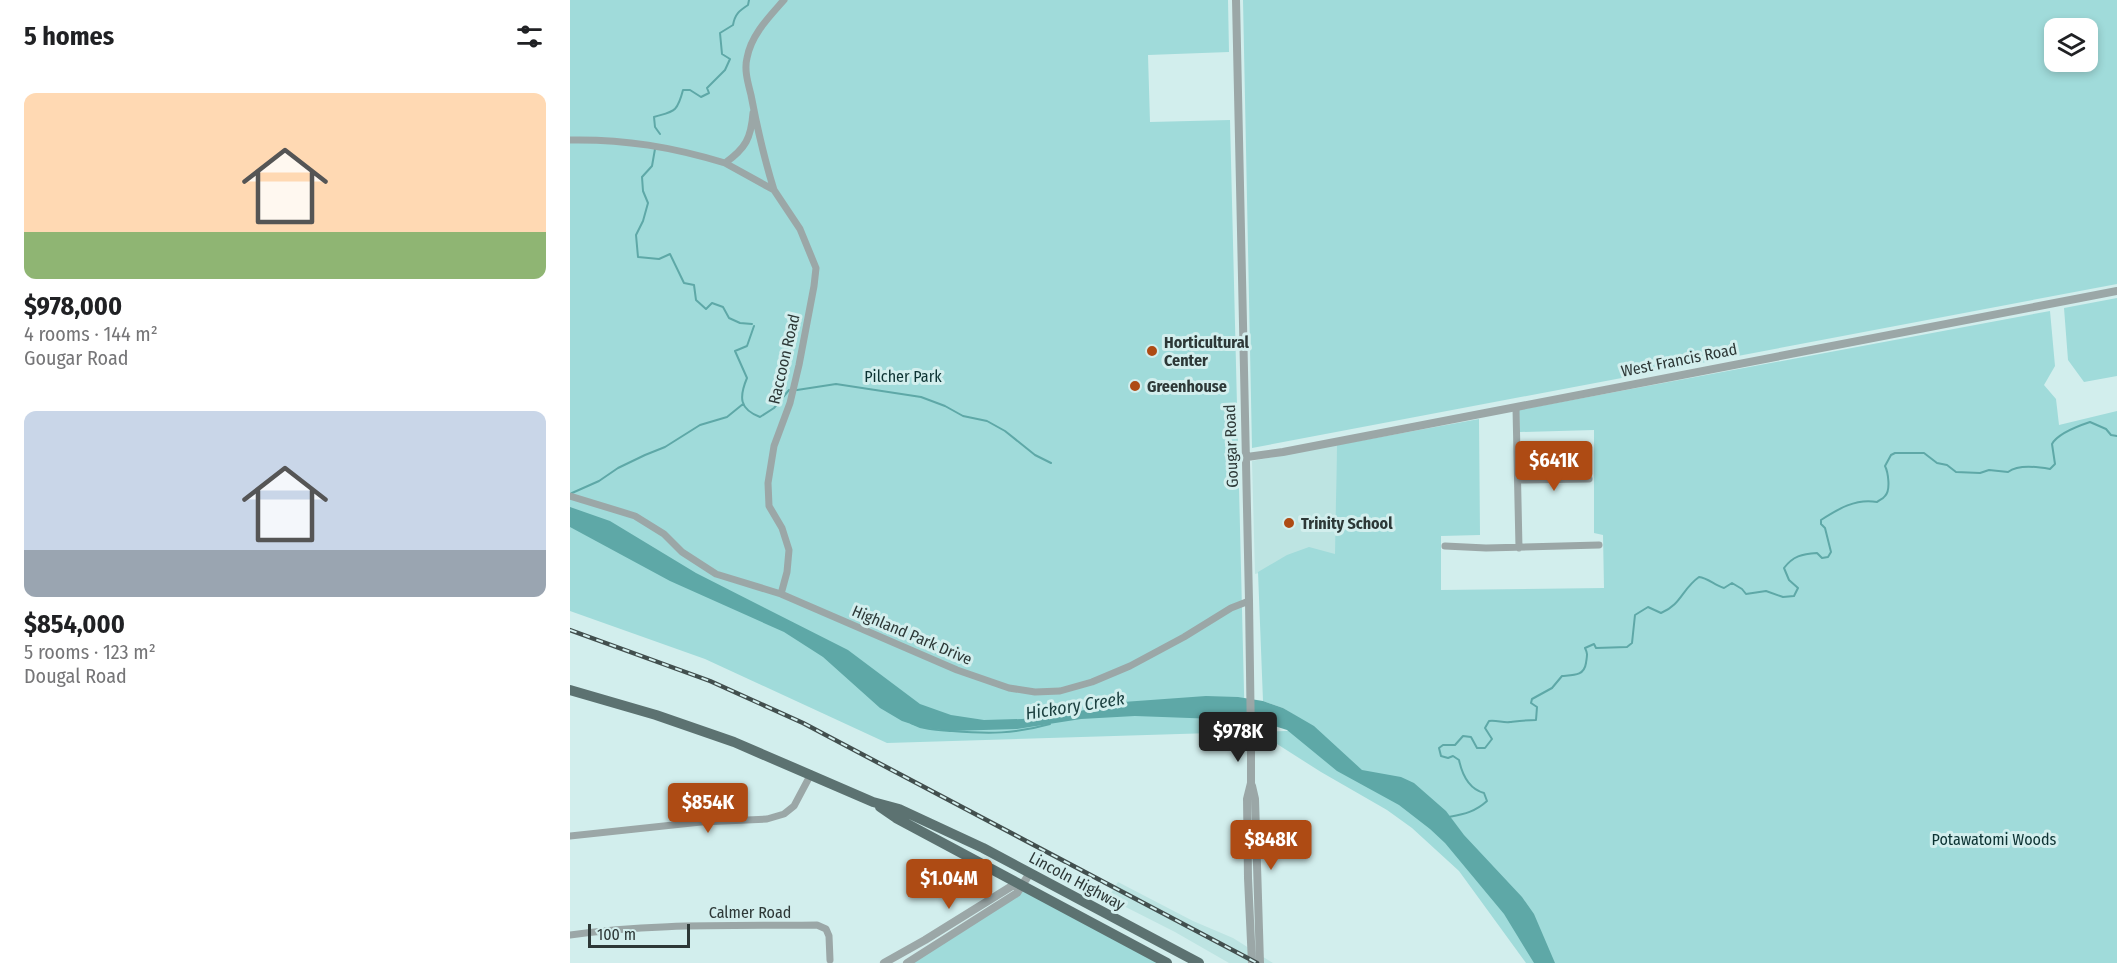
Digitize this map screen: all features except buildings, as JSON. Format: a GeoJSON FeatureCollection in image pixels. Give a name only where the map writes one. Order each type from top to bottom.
{"type":"FeatureCollection","features":[{"type":"Feature","properties":{"kind":"main road","name":"Lincoln Highway"},"geometry":{"type":"LineString","coordinates":[[570,690],[723,738],[873,802],[899,809],[1029,873],[1198,963]]}},
{"type":"Feature","properties":{"kind":"main road","name":"Lincoln Highway"},"geometry":{"type":"LineString","coordinates":[[873,802],[896,818],[1167,963]]}},
{"type":"Feature","properties":{"kind":"street"},"geometry":{"type":"LineString","coordinates":[[774,190],[753,113],[746,60],[752,43],[765,21],[784,0]]}},
{"type":"Feature","properties":{"kind":"street","name":"Gougar Road"},"geometry":{"type":"LineString","coordinates":[[1236,0],[1250,601],[1251,783],[1247,799],[1252,963]]}},
{"type":"Feature","properties":{"kind":"street"},"geometry":{"type":"LineString","coordinates":[[725,163],[738,154],[752,133],[753,113]]}},
{"type":"Feature","properties":{"kind":"street","name":"Raccoon Road"},"geometry":{"type":"LineString","coordinates":[[570,140],[645,143],[682,150],[725,163],[774,190],[800,229],[816,268],[814,286],[799,365],[790,403],[774,446],[768,483],[769,506],[782,528],[789,550],[787,572],[781,594]]}},
{"type":"Feature","properties":{"kind":"street","name":"West Francis Road"},"geometry":{"type":"LineString","coordinates":[[1247,457],[1516,408],[2117,291]]}},
{"type":"Feature","properties":{"kind":"street"},"geometry":{"type":"LineString","coordinates":[[1516,408],[1520,548]]}},
{"type":"Feature","properties":{"kind":"street"},"geometry":{"type":"LineString","coordinates":[[1519,480],[1589,478]]}},
{"type":"Feature","properties":{"kind":"street","name":"Highland Park Drive"},"geometry":{"type":"LineString","coordinates":[[570,496],[635,516],[664,534],[682,552],[716,574],[781,594],[957,670],[1009,688],[1035,692],[1060,691],[1092,682],[1130,666],[1231,608],[1250,601]]}},
{"type":"Feature","properties":{"kind":"street"},"geometry":{"type":"LineString","coordinates":[[1445,546],[1520,548],[1599,545]]}},
{"type":"Feature","properties":{"kind":"street"},"geometry":{"type":"LineString","coordinates":[[570,836],[701,822],[767,819],[784,814],[794,806],[811,774]]}},
{"type":"Feature","properties":{"kind":"street","name":"Gougar Road"},"geometry":{"type":"LineString","coordinates":[[1251,783],[1255,799],[1260,963]]}},
{"type":"Feature","properties":{"kind":"street"},"geometry":{"type":"LineString","coordinates":[[907,963],[1017,893],[1029,873]]}},
{"type":"Feature","properties":{"kind":"street"},"geometry":{"type":"LineString","coordinates":[[887,962],[1012,886],[1022,885]]}},
{"type":"Feature","properties":{"kind":"street","name":"Calmer Road"},"geometry":{"type":"LineString","coordinates":[[570,935],[651,926],[817,925],[826,929],[829,936],[830,960]]}},
{"type":"Feature","properties":{"kind":"shaded area"},"geometry":{"type":"Polygon","coordinates":[[[1337,445],[1336,554],[1255,574],[1252,461],[1337,445]]]}},
{"type":"Feature","properties":{"kind":"shaded area"},"geometry":{"type":"Polygon","coordinates":[[[570,507],[610,521],[696,573],[848,650],[920,704],[951,715],[984,720],[1022,719],[1070,713],[1123,702],[1206,696],[1238,697],[1263,701],[1283,708],[1314,726],[1362,770],[1401,777],[1414,783],[1446,811],[1464,835],[1522,897],[1534,914],[1555,963],[1534,963],[1504,914],[1445,843],[1430,829],[1399,805],[1337,771],[1287,730],[1259,721],[1135,716],[1081,719],[1017,729],[950,731],[923,728],[902,721],[880,708],[823,657],[784,632],[670,581],[570,527],[570,507]]]}},
{"type":"Feature","properties":{"kind":"shaded area"},"geometry":{"type":"Polygon","coordinates":[[[1118,882],[1193,921],[1233,938],[1273,963],[1229,963],[1108,898],[1118,882]]]}},
{"type":"Feature","properties":{"kind":"green space","name":"Pilcher Park"},"geometry":{"type":"Polygon","coordinates":[[[570,0],[1228,0],[1229,52],[1148,55],[1150,122],[1230,120],[1245,732],[887,743],[705,659],[570,611],[570,0]]]}},
{"type":"Feature","properties":{"kind":"green space"},"geometry":{"type":"Polygon","coordinates":[[[1243,0],[2117,0],[2117,284],[1252,448],[1243,0]]]}},
{"type":"Feature","properties":{"kind":"green space"},"geometry":{"type":"Polygon","coordinates":[[[2117,298],[2117,376],[2084,382],[2068,360],[2064,308],[2117,298]]]}},
{"type":"Feature","properties":{"kind":"green space","name":"Potawatomi Woods"},"geometry":{"type":"Polygon","coordinates":[[[2050,311],[2055,366],[2044,385],[2056,399],[2059,425],[2117,411],[2117,963],[1526,963],[1459,871],[1412,828],[1387,810],[1258,732],[1318,730],[1283,708],[1263,701],[1258,572],[1287,555],[1309,547],[1335,554],[1337,445],[1479,419],[1480,535],[1441,536],[1441,590],[1604,588],[1603,535],[1594,533],[1594,430],[1520,432],[1519,410],[2050,311]]]}},
{"type":"Feature","properties":{"kind":"green space"},"geometry":{"type":"Polygon","coordinates":[[[1022,890],[1161,963],[912,963],[1022,890]]]}},
{"type":"Feature","properties":{"kind":"waterway"},"geometry":{"type":"LineString","coordinates":[[660,134],[655,127],[654,117],[674,110],[683,90],[690,90],[701,97],[709,93],[707,88],[725,70],[730,59],[722,54],[720,33],[733,25],[736,15],[748,5],[749,0]]}},
{"type":"Feature","properties":{"kind":"waterway"},"geometry":{"type":"LineString","coordinates":[[655,149],[652,166],[642,177],[643,191],[648,203],[636,235],[638,257],[659,259],[670,254],[684,283],[694,285],[696,300],[706,309],[712,303],[723,307],[729,318],[740,323],[752,324]]}},
{"type":"Feature","properties":{"kind":"waterway"},"geometry":{"type":"LineString","coordinates":[[754,326],[747,346],[735,351],[747,378],[742,397],[745,406],[760,417],[774,408],[789,390]]}},
{"type":"Feature","properties":{"kind":"waterway"},"geometry":{"type":"LineString","coordinates":[[797,390],[836,384],[921,397],[963,416],[987,421],[1005,431],[1035,455],[1051,463]]}},
{"type":"Feature","properties":{"kind":"waterway"},"geometry":{"type":"LineString","coordinates":[[572,493],[599,481],[618,468],[665,447],[700,425],[727,417],[743,404]]}},
{"type":"Feature","properties":{"kind":"waterway"},"geometry":{"type":"LineString","coordinates":[[1449,817],[1474,810],[1487,801],[1484,793],[1474,788],[1467,780],[1459,760],[1453,756],[1448,758],[1441,756],[1439,748],[1443,745],[1455,745],[1463,736],[1471,737],[1477,748],[1485,748],[1492,739],[1485,728],[1489,721],[1536,720],[1537,707],[1531,703],[1532,699],[1552,688],[1562,676],[1581,673],[1587,657],[1585,648],[1594,644],[1596,648],[1627,647],[1632,643],[1635,615],[1648,607],[1661,613],[1668,610],[1699,577],[1724,588],[1732,583],[1746,594],[1766,591],[1783,597],[1794,596],[1798,588],[1789,580],[1784,568],[1794,558],[1802,555],[1817,553],[1822,558],[1828,557],[1831,552],[1821,520],[1848,505],[1869,501],[1877,502],[1884,497],[1888,485],[1885,466],[1891,455],[1924,453],[1937,463],[1947,465],[1956,472],[1980,473],[1989,470],[2008,472],[2012,469],[2029,467],[2050,469],[2055,464],[2052,444],[2069,430],[2090,422],[2106,429],[2111,435],[2117,436]]}},
{"type":"Feature","properties":{"kind":"waterway","name":"Hickory Creek"},"geometry":{"type":"LineString","coordinates":[[911,723],[931,729],[990,733],[1025,730],[1050,724]]}},
{"type":"Feature","properties":{"kind":"railway"},"geometry":{"type":"LineString","coordinates":[[570,630],[710,681],[803,723],[1257,963]]}},
{"type":"Feature","properties":{"kind":"place","name":"Horticultural Center"},"geometry":{"type":"Point","coordinates":[1152,351]}},
{"type":"Feature","properties":{"kind":"place","name":"Greenhouse"},"geometry":{"type":"Point","coordinates":[1135,386]}},
{"type":"Feature","properties":{"kind":"place","name":"Trinity School"},"geometry":{"type":"Point","coordinates":[1289,523]}}]}
